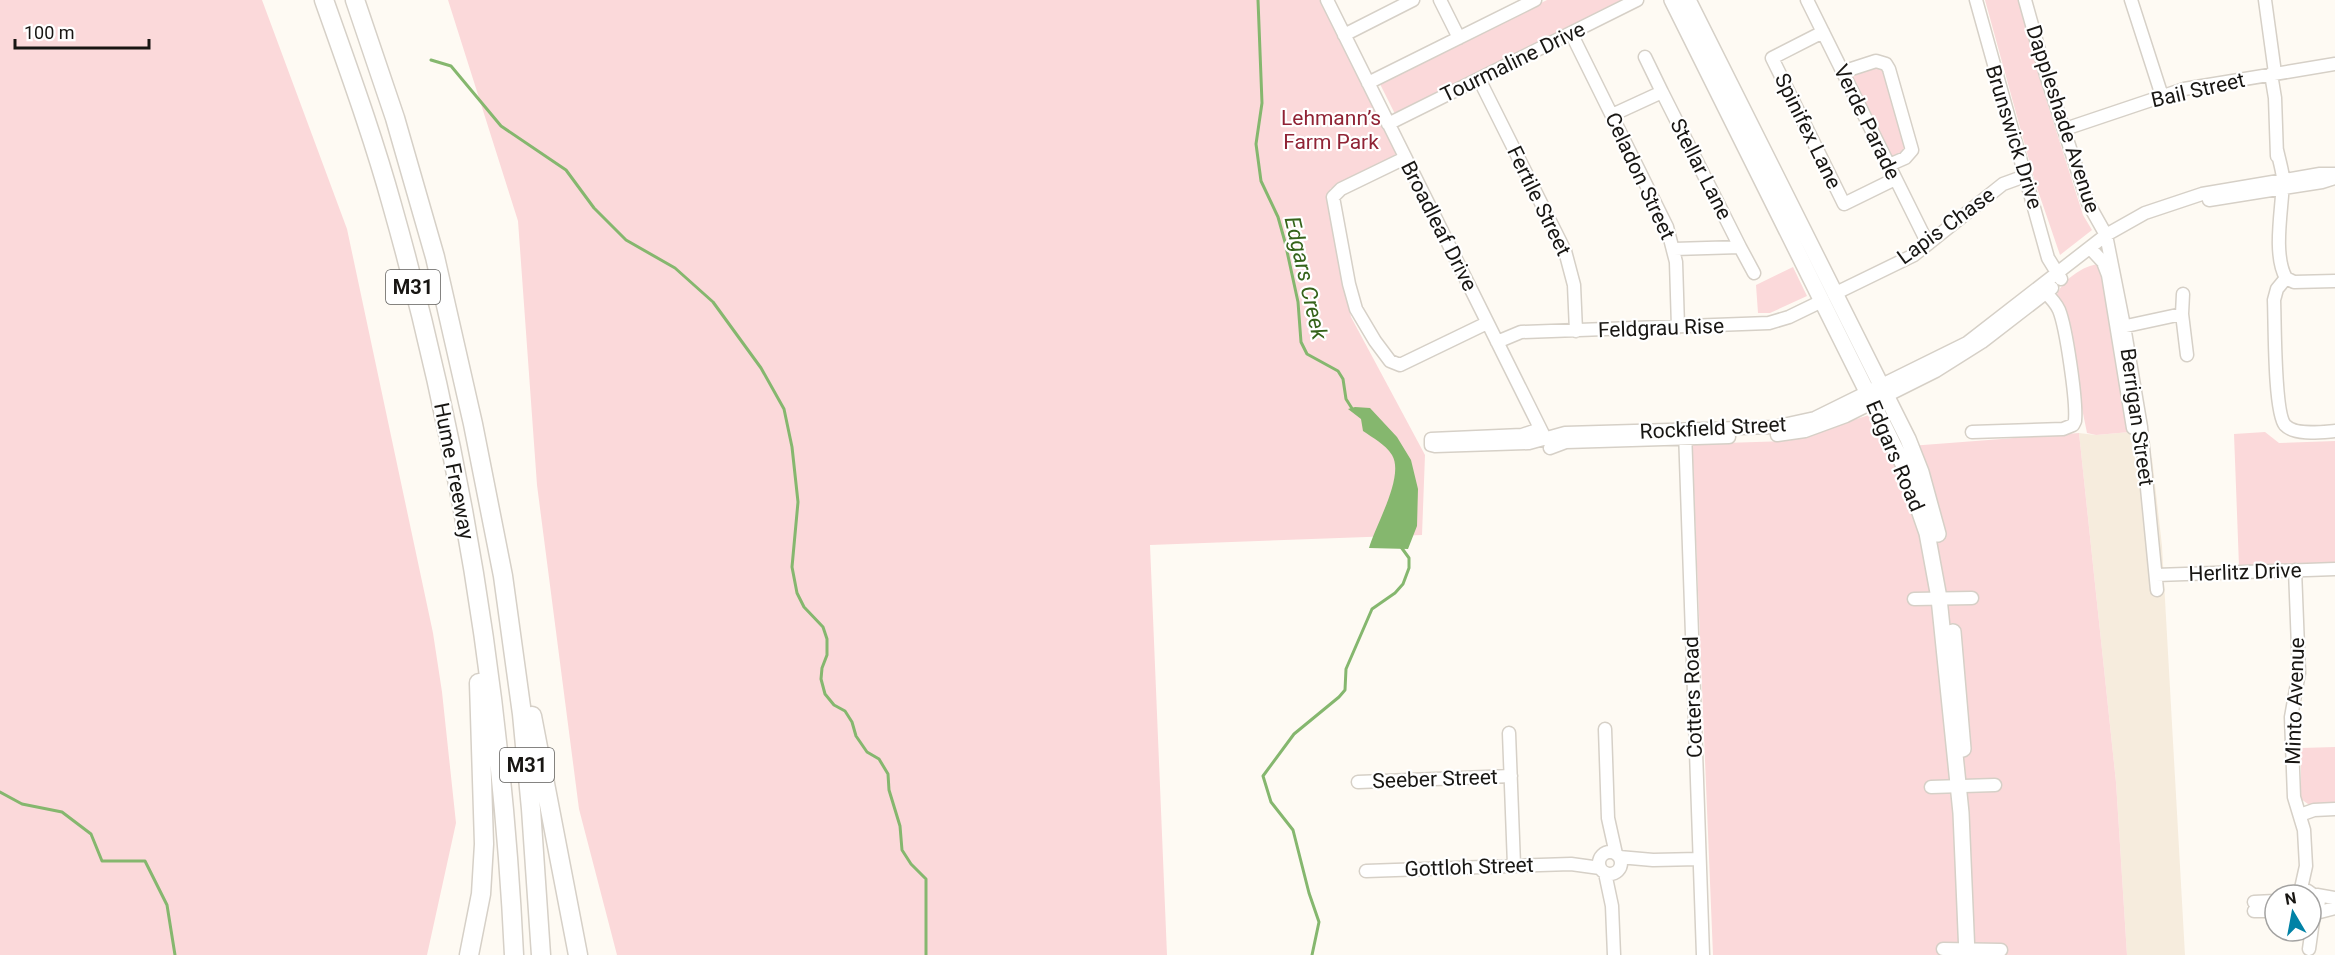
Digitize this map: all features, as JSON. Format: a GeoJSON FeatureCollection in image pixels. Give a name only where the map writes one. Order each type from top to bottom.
{"type":"FeatureCollection","features":[{"type":"Feature","properties":{"kind":"highway","name":"Hume Freeway"},"geometry":{"type":"LineString","coordinates":[[324,0],[392,204],[446,423],[488,662],[508,854],[514,955]]}},
{"type":"Feature","properties":{"kind":"highway","name":"Hume Freeway"},"geometry":{"type":"LineString","coordinates":[[355,0],[395,118],[435,257],[471,413],[503,576],[527,767],[541,955]]}},
{"type":"Feature","properties":{"kind":"highway"},"geometry":{"type":"LineString","coordinates":[[503,576],[549,797],[578,955]]}},
{"type":"Feature","properties":{"kind":"highway"},"geometry":{"type":"LineString","coordinates":[[469,955],[482,894],[484,844],[483,764],[474,582]]}},
{"type":"Feature","properties":{"kind":"main road","name":"Edgars Road"},"geometry":{"type":"LineString","coordinates":[[1680,1],[1877,394],[1908,439],[1921,472],[1941,546],[1944,598],[1961,710],[1962,785],[1972,952]]}},
{"type":"Feature","properties":{"kind":"street","name":"Broadleaf Drive"},"geometry":{"type":"LineString","coordinates":[[1327,0],[1547,442]]}},
{"type":"Feature","properties":{"kind":"street"},"geometry":{"type":"LineString","coordinates":[[1344,35],[1413,0]]}},
{"type":"Feature","properties":{"kind":"street"},"geometry":{"type":"LineString","coordinates":[[1440,0],[1459,38]]}},
{"type":"Feature","properties":{"kind":"street"},"geometry":{"type":"LineString","coordinates":[[1368,83],[1535,0]]}},
{"type":"Feature","properties":{"kind":"street","name":"Tourmaline Drive"},"geometry":{"type":"LineString","coordinates":[[1388,124],[1637,0]]}},
{"type":"Feature","properties":{"kind":"street","name":"Verde Parade"},"geometry":{"type":"LineString","coordinates":[[1807,0],[1928,244]]}},
{"type":"Feature","properties":{"kind":"street","name":"Brunswick Drive"},"geometry":{"type":"LineString","coordinates":[[1976,0],[2048,258],[2059,276]]}},
{"type":"Feature","properties":{"kind":"street","name":"Dappleshade Avenue"},"geometry":{"type":"LineString","coordinates":[[2025,0],[2043,65],[2088,203],[2106,240]]}},
{"type":"Feature","properties":{"kind":"street"},"geometry":{"type":"LineString","coordinates":[[2131,0],[2162,96]]}},
{"type":"Feature","properties":{"kind":"street"},"geometry":{"type":"LineString","coordinates":[[2265,0],[2275,98],[2281,262],[2286,278],[2294,282],[2335,281]]}},
{"type":"Feature","properties":{"kind":"street","name":"Spinifex Lane"},"geometry":{"type":"LineString","coordinates":[[1823,32],[1772,58],[1844,204],[1895,179]]}},
{"type":"Feature","properties":{"kind":"street","name":"Celadon Street"},"geometry":{"type":"LineString","coordinates":[[1571,33],[1667,227],[1674,249],[1677,274],[1678,327]]}},
{"type":"Feature","properties":{"kind":"street","name":"Stellar Lane"},"geometry":{"type":"LineString","coordinates":[[1645,57],[1754,273]]}},
{"type":"Feature","properties":{"kind":"street"},"geometry":{"type":"LineString","coordinates":[[1842,72],[1876,62],[1886,64],[1889,69],[1912,150],[1905,158],[1888,165]]}},
{"type":"Feature","properties":{"kind":"street","name":"Bail Street"},"geometry":{"type":"LineString","coordinates":[[2065,129],[2162,96],[2210,84],[2335,64]]}},
{"type":"Feature","properties":{"kind":"street","name":"Fertile Street"},"geometry":{"type":"LineString","coordinates":[[1479,79],[1565,251],[1574,285],[1576,331]]}},
{"type":"Feature","properties":{"kind":"street","name":"Stellar Lane"},"geometry":{"type":"LineString","coordinates":[[1612,115],[1662,92]]}},
{"type":"Feature","properties":{"kind":"street"},"geometry":{"type":"LineString","coordinates":[[1405,158],[1341,189],[1333,196],[1349,284],[1360,317],[1390,361],[1397,365],[1410,362],[1487,323]]}},
{"type":"Feature","properties":{"kind":"street","name":"Rockfield Street"},"geometry":{"type":"LineString","coordinates":[[1474,441],[1547,442],[1565,434],[1795,433],[1846,416],[1877,394],[1967,342],[2043,289],[2106,240],[2178,208],[2320,174],[2335,174]]}},
{"type":"Feature","properties":{"kind":"street","name":"Lapis Chase"},"geometry":{"type":"LineString","coordinates":[[1828,298],[1914,255],[2003,184],[2025,176]]}},
{"type":"Feature","properties":{"kind":"street","name":"Rockfield Street"},"geometry":{"type":"LineString","coordinates":[[2279,185],[2335,178]]}},
{"type":"Feature","properties":{"kind":"street","name":"Berrigan Street"},"geometry":{"type":"LineString","coordinates":[[2106,240],[2137,427],[2157,590]]}},
{"type":"Feature","properties":{"kind":"street","name":"Stellar Lane"},"geometry":{"type":"LineString","coordinates":[[1674,249],[1740,247]]}},
{"type":"Feature","properties":{"kind":"street","name":"Berrigan Street"},"geometry":{"type":"LineString","coordinates":[[2092,251],[2107,268],[2120,327]]}},
{"type":"Feature","properties":{"kind":"street"},"geometry":{"type":"LineString","coordinates":[[2286,278],[2277,289],[2274,300],[2278,404],[2286,426],[2310,432],[2335,431]]}},
{"type":"Feature","properties":{"kind":"street"},"geometry":{"type":"LineString","coordinates":[[1972,432],[2063,429],[2073,425],[2075,421],[2070,370],[2060,313],[2043,289]]}},
{"type":"Feature","properties":{"kind":"street"},"geometry":{"type":"LineString","coordinates":[[2183,294],[2182,314],[2187,355]]}},
{"type":"Feature","properties":{"kind":"street","name":"Feldgrau Rise"},"geometry":{"type":"LineString","coordinates":[[1497,342],[1521,333],[1769,323],[1790,317],[1828,298]]}},
{"type":"Feature","properties":{"kind":"street"},"geometry":{"type":"LineString","coordinates":[[2120,327],[2182,314]]}},
{"type":"Feature","properties":{"kind":"street","name":"Cotters Road"},"geometry":{"type":"LineString","coordinates":[[1685,434],[1703,955]]}},
{"type":"Feature","properties":{"kind":"street","name":"Herlitz Drive"},"geometry":{"type":"LineString","coordinates":[[2156,575],[2335,569]]}},
{"type":"Feature","properties":{"kind":"street","name":"Minto Avenue"},"geometry":{"type":"LineString","coordinates":[[2295,570],[2299,673],[2291,717],[2293,789],[2304,830],[2306,866],[2310,883]]}},
{"type":"Feature","properties":{"kind":"street"},"geometry":{"type":"LineString","coordinates":[[1914,599],[1972,598]]}},
{"type":"Feature","properties":{"kind":"street"},"geometry":{"type":"LineString","coordinates":[[1605,729],[1614,955]]}},
{"type":"Feature","properties":{"kind":"street"},"geometry":{"type":"LineString","coordinates":[[1509,733],[1514,865]]}},
{"type":"Feature","properties":{"kind":"street","name":"Seeber Street"},"geometry":{"type":"LineString","coordinates":[[1358,782],[1511,776]]}},
{"type":"Feature","properties":{"kind":"street"},"geometry":{"type":"LineString","coordinates":[[1931,786],[1995,785]]}},
{"type":"Feature","properties":{"kind":"street"},"geometry":{"type":"LineString","coordinates":[[2300,815],[2314,810],[2335,809]]}},
{"type":"Feature","properties":{"kind":"street","name":"Gottloh Street"},"geometry":{"type":"LineString","coordinates":[[1366,871],[1699,858]]}},
{"type":"Feature","properties":{"kind":"street","name":"Minto Avenue"},"geometry":{"type":"LineString","coordinates":[[2302,883],[2306,866]]}},
{"type":"Feature","properties":{"kind":"street"},"geometry":{"type":"LineString","coordinates":[[2263,904],[2254,906],[2263,908]]}},
{"type":"Feature","properties":{"kind":"street"},"geometry":{"type":"LineString","coordinates":[[1943,949],[1972,952],[2001,950]]}},
{"type":"Feature","properties":{"kind":"shaded area"},"geometry":{"type":"Polygon","coordinates":[[[1370,408],[1397,437],[1411,460],[1418,489],[1417,526],[1408,549],[1369,548],[1388,501],[1395,475],[1395,464],[1389,451],[1363,431],[1361,419],[1348,409],[1370,408]]]}},
{"type":"Feature","properties":{"kind":"shaded area"},"geometry":{"type":"Polygon","coordinates":[[[2130,432],[2135,459],[2152,458],[2162,546],[2185,955],[2127,955],[2116,782],[2079,433],[2096,435],[2130,432]]]}},
{"type":"Feature","properties":{"kind":"green space"},"geometry":{"type":"Polygon","coordinates":[[[0,0],[262,0],[347,229],[433,633],[442,692],[456,823],[427,955],[0,955],[0,0]]]}},
{"type":"Feature","properties":{"kind":"green space","name":"Lehmann’s Farm Park"},"geometry":{"type":"Polygon","coordinates":[[[448,0],[1323,0],[1399,152],[1396,158],[1330,189],[1330,205],[1351,317],[1425,455],[1422,535],[1150,545],[1167,955],[617,955],[579,809],[537,485],[518,221],[448,0]]]}},
{"type":"Feature","properties":{"kind":"green space"},"geometry":{"type":"Polygon","coordinates":[[[1547,0],[1628,0],[1396,116],[1380,84],[1547,0]]]}},
{"type":"Feature","properties":{"kind":"green space"},"geometry":{"type":"Polygon","coordinates":[[[1985,0],[2018,0],[2039,77],[2083,215],[2092,230],[2060,255],[2035,182],[1985,0]]]}},
{"type":"Feature","properties":{"kind":"green space"},"geometry":{"type":"Polygon","coordinates":[[[1876,65],[1883,67],[1907,152],[1895,157],[1891,156],[1852,78],[1853,74],[1876,65]]]}},
{"type":"Feature","properties":{"kind":"green space"},"geometry":{"type":"Polygon","coordinates":[[[2100,264],[2130,432],[2096,435],[2087,433],[2063,315],[2056,297],[2063,285],[2074,275],[2087,267],[2100,264]]]}},
{"type":"Feature","properties":{"kind":"green space"},"geometry":{"type":"Polygon","coordinates":[[[1793,267],[1807,296],[1770,313],[1758,313],[1756,285],[1793,267]]]}},
{"type":"Feature","properties":{"kind":"green space"},"geometry":{"type":"Polygon","coordinates":[[[1869,415],[1884,448],[2079,433],[2116,782],[2127,955],[1713,955],[1692,444],[1788,441],[1869,415]]]}},
{"type":"Feature","properties":{"kind":"green space"},"geometry":{"type":"Polygon","coordinates":[[[2265,432],[2279,443],[2335,441],[2335,563],[2239,566],[2234,434],[2265,432]]]}},
{"type":"Feature","properties":{"kind":"green space"},"geometry":{"type":"Polygon","coordinates":[[[2335,747],[2335,803],[2308,804],[2301,799],[2301,748],[2335,747]]]}},
{"type":"Feature","properties":{"kind":"waterway","name":"Edgars Creek"},"geometry":{"type":"LineString","coordinates":[[1258,0],[1262,103],[1256,144],[1261,181],[1278,217],[1285,242],[1298,302],[1301,342],[1307,354],[1338,371],[1343,379],[1346,399],[1353,410]]}},
{"type":"Feature","properties":{"kind":"waterway"},"geometry":{"type":"LineString","coordinates":[[431,60],[451,66],[501,126],[566,170],[594,208],[626,240],[675,268],[713,302],[761,368],[784,409],[792,447],[798,502],[792,567],[797,593],[804,607],[823,627],[827,639],[827,655],[821,679],[825,694],[834,705],[845,711],[852,722],[856,736],[867,752],[879,759],[888,774],[889,790],[900,826],[902,850],[911,864],[926,879],[926,955]]}},
{"type":"Feature","properties":{"kind":"waterway","name":"Edgars Creek"},"geometry":{"type":"LineString","coordinates":[[1312,955],[1319,922],[1293,830],[1271,802],[1263,776],[1294,734],[1345,690],[1346,669],[1372,609],[1395,593],[1403,584],[1409,568],[1409,558],[1401,547]]}},
{"type":"Feature","properties":{"kind":"waterway"},"geometry":{"type":"LineString","coordinates":[[0,792],[22,804],[62,812],[91,834],[102,861],[145,861],[167,905],[175,955]]}}]}
